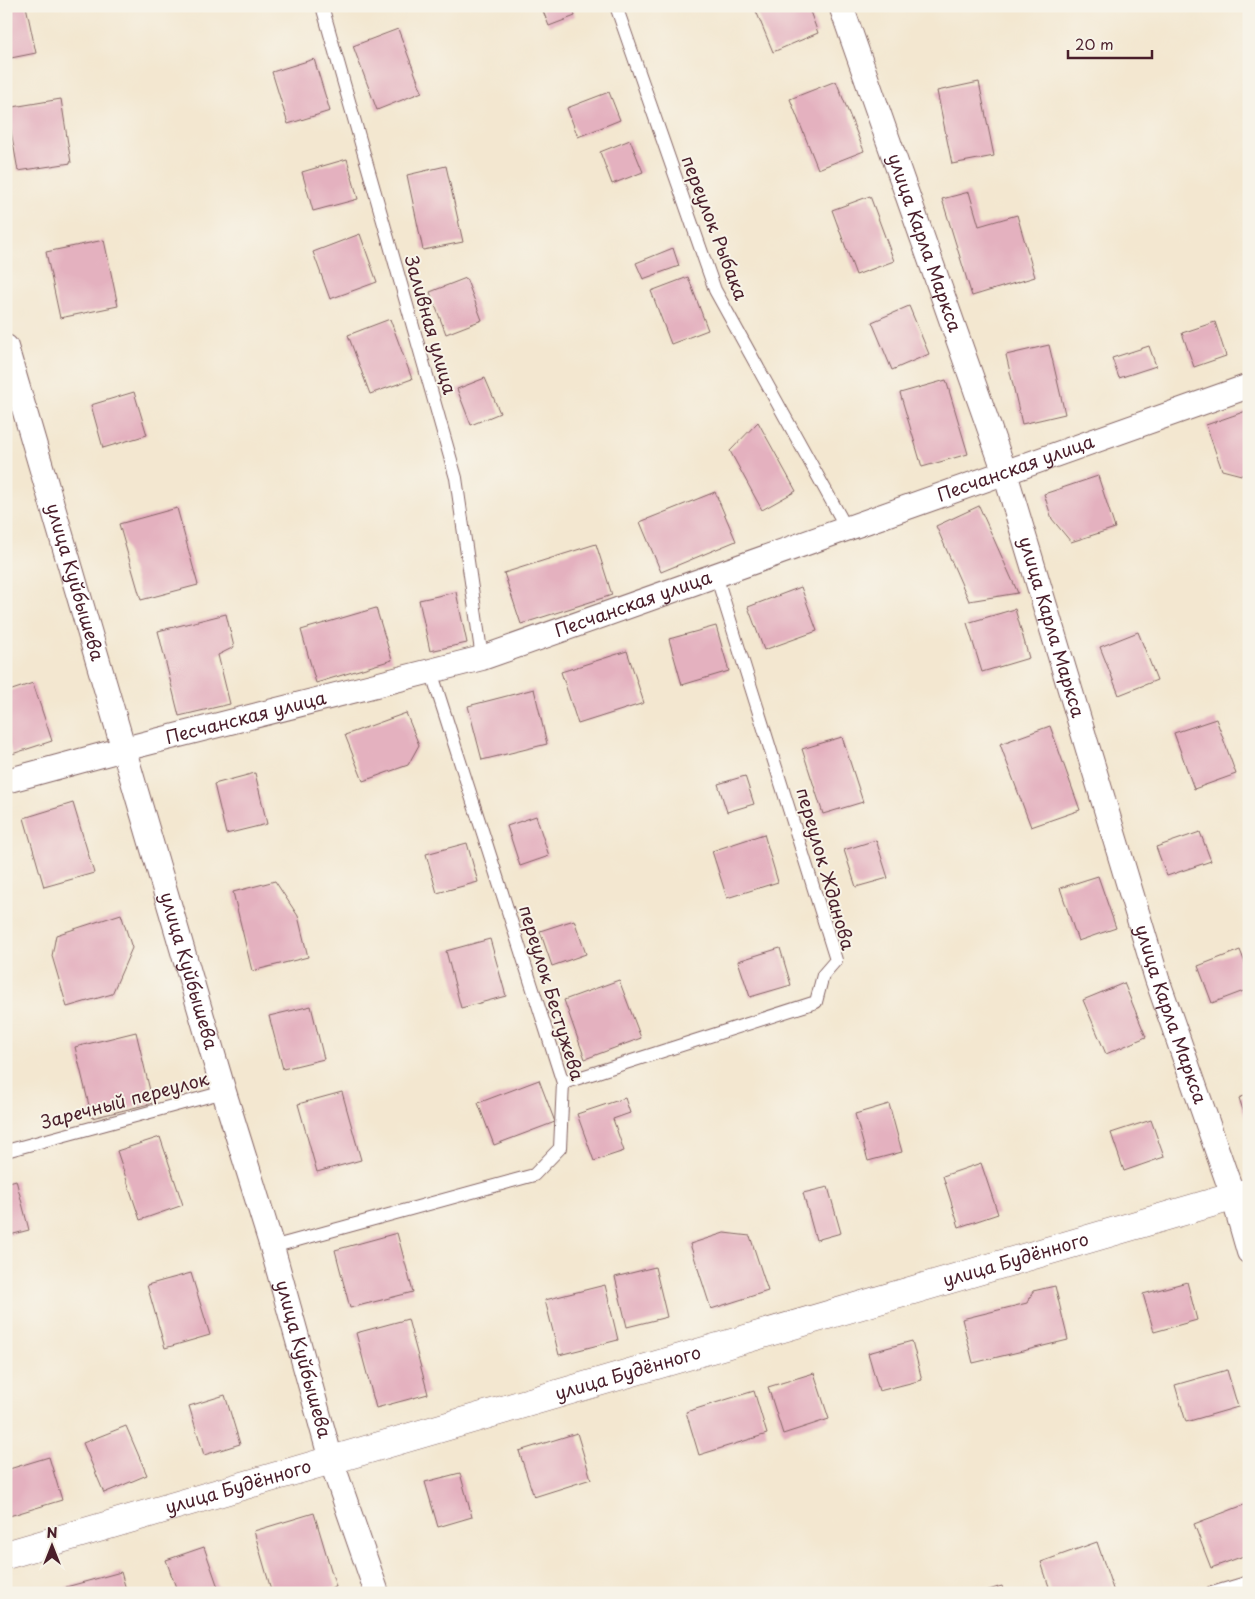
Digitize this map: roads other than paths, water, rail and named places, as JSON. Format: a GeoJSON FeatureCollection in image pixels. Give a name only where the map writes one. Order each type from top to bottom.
{"type":"FeatureCollection","features":[{"type":"Feature","properties":{"kind":"street","name":"улица Карла Маркса"},"geometry":{"type":"LineString","coordinates":[[841,6],[1005,474],[1157,979],[1241,1194],[1249,1252]]}},
{"type":"Feature","properties":{"kind":"street","name":"улица Куйбышева"},"geometry":{"type":"LineString","coordinates":[[6,347],[224,1092],[272,1247],[331,1460],[377,1593]]}},
{"type":"Feature","properties":{"kind":"street","name":"Песчанская улица"},"geometry":{"type":"LineString","coordinates":[[6,781],[482,658],[1249,386]]}},
{"type":"Feature","properties":{"kind":"street","name":"улица Будённого"},"geometry":{"type":"LineString","coordinates":[[6,1555],[1241,1194]]}},
{"type":"Feature","properties":{"kind":"lane","name":"Заливная улица"},"geometry":{"type":"LineString","coordinates":[[322,6],[456,478],[482,658]]}},
{"type":"Feature","properties":{"kind":"lane","name":"переулок Рыбака"},"geometry":{"type":"LineString","coordinates":[[616,6],[715,290],[847,529]]}},
{"type":"Feature","properties":{"kind":"lane","name":"переулок Жданова"},"geometry":{"type":"LineString","coordinates":[[563,1083],[816,1002],[823,975],[836,960],[716,575]]}},
{"type":"Feature","properties":{"kind":"lane","name":"переулок Бестужева"},"geometry":{"type":"LineString","coordinates":[[272,1247],[534,1175],[560,1148],[563,1083],[431,671]]}},
{"type":"Feature","properties":{"kind":"lane","name":"Заречный переулок"},"geometry":{"type":"LineString","coordinates":[[6,1151],[224,1092]]}},
{"type":"Feature","properties":{"kind":"lane"},"geometry":{"type":"LineString","coordinates":[[1212,1593],[1249,1582]]}}]}
